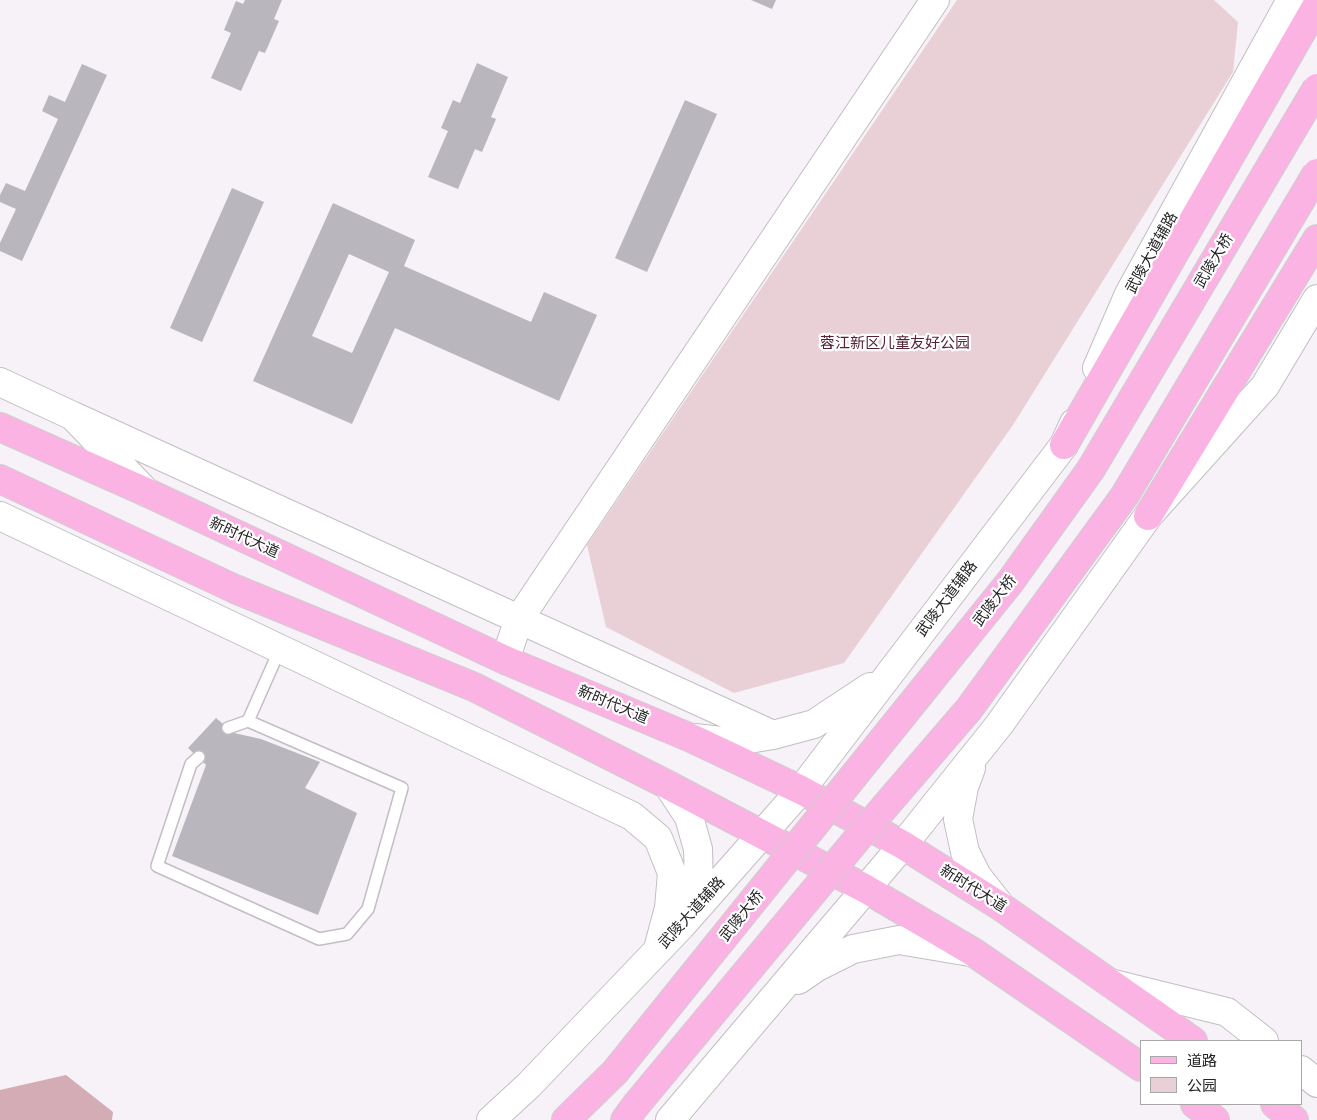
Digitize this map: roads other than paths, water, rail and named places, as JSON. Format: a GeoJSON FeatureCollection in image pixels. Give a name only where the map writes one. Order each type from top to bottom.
{"type":"FeatureCollection","features":[{"type":"Feature","properties":{"kind":"main road"},"geometry":{"type":"LineString","coordinates":[[1064,445],[1317,5]]}},
{"type":"Feature","properties":{"kind":"main road","name":"武陵大桥"},"geometry":{"type":"LineString","coordinates":[[566,1120],[615,1072],[828,810],[1016,574],[1091,469],[1317,88]]}},
{"type":"Feature","properties":{"kind":"main road"},"geometry":{"type":"LineString","coordinates":[[630,1113],[863,832],[968,709],[1119,503],[1317,173]]}},
{"type":"Feature","properties":{"kind":"main road"},"geometry":{"type":"LineString","coordinates":[[1148,516],[1317,238]]}},
{"type":"Feature","properties":{"kind":"main road","name":"新时代大道"},"geometry":{"type":"LineString","coordinates":[[0,427],[146,492],[505,660],[691,738],[801,790],[903,845],[1000,906],[1193,1040]]}},
{"type":"Feature","properties":{"kind":"main road"},"geometry":{"type":"LineString","coordinates":[[0,480],[235,589],[474,687],[764,834],[866,889],[973,952],[1140,1066]]}},
{"type":"Feature","properties":{"kind":"main road"},"geometry":{"type":"LineString","coordinates":[[1195,1105],[1214,1120]]}},
{"type":"Feature","properties":{"kind":"main road"},"geometry":{"type":"LineString","coordinates":[[1276,1105],[1294,1120]]}},
{"type":"Feature","properties":{"kind":"street"},"geometry":{"type":"LineString","coordinates":[[505,660],[519,619],[935,0]]}},
{"type":"Feature","properties":{"kind":"street","name":"武陵大道辅路"},"geometry":{"type":"LineString","coordinates":[[491,1120],[529,1085],[657,952],[764,834],[801,790],[1064,445],[1129,294],[1291,0]]}},
{"type":"Feature","properties":{"kind":"street"},"geometry":{"type":"LineString","coordinates":[[670,1120],[903,845],[1000,726],[1148,516],[1265,386],[1317,299]]}},
{"type":"Feature","properties":{"kind":"street"},"geometry":{"type":"LineString","coordinates":[[0,382],[773,735]]}},
{"type":"Feature","properties":{"kind":"street"},"geometry":{"type":"LineString","coordinates":[[73,416],[146,492]]}},
{"type":"Feature","properties":{"kind":"street"},"geometry":{"type":"LineString","coordinates":[[0,516],[632,816],[658,838],[672,873],[669,908],[657,952]]}},
{"type":"Feature","properties":{"kind":"street"},"geometry":{"type":"LineString","coordinates":[[142,583],[235,589]]}},
{"type":"Feature","properties":{"kind":"street"},"geometry":{"type":"LineString","coordinates":[[691,738],[730,742],[773,735],[814,724],[844,706],[880,678],[907,652]]}},
{"type":"Feature","properties":{"kind":"street"},"geometry":{"type":"LineString","coordinates":[[979,750],[964,787],[958,819],[965,852],[977,876],[1000,906]]}},
{"type":"Feature","properties":{"kind":"street"},"geometry":{"type":"LineString","coordinates":[[668,785],[689,817],[698,849],[699,886],[681,926]]}},
{"type":"Feature","properties":{"kind":"street"},"geometry":{"type":"LineString","coordinates":[[771,1000],[817,967],[853,949],[899,940],[973,952]]}},
{"type":"Feature","properties":{"kind":"street"},"geometry":{"type":"LineString","coordinates":[[1110,982],[1227,1012],[1263,1040]]}},
{"type":"Feature","properties":{"kind":"street"},"geometry":{"type":"LineString","coordinates":[[1302,1071],[1317,1083]]}},
{"type":"Feature","properties":{"kind":"street"},"geometry":{"type":"LineString","coordinates":[[1195,1105],[1204,1120]]}},
{"type":"Feature","properties":{"kind":"lane"},"geometry":{"type":"LineString","coordinates":[[248,721],[280,649]]}},
{"type":"Feature","properties":{"kind":"lane"},"geometry":{"type":"LineString","coordinates":[[199,757],[191,764],[157,866],[319,939],[346,934],[368,909],[402,788],[248,721],[228,728]]}},
{"type":"Feature","properties":{"kind":"park label","name":"蓉江新区儿童友好公园"},"geometry":{"type":"Point","coordinates":[895,344]}}]}
